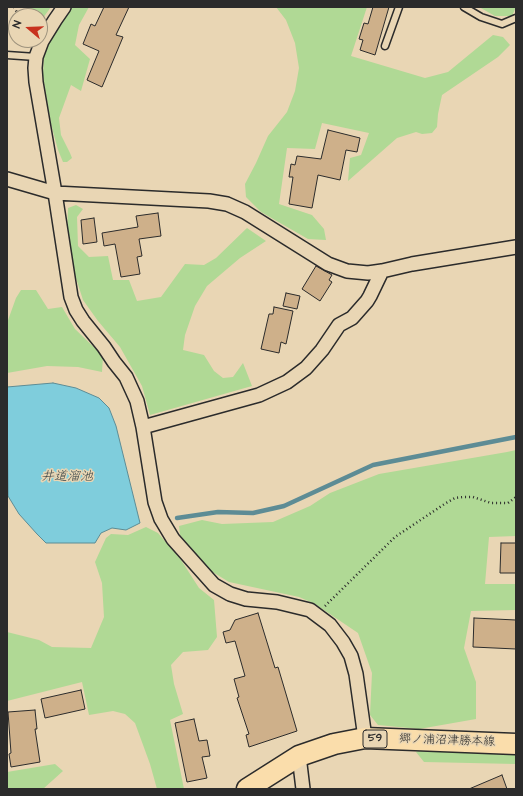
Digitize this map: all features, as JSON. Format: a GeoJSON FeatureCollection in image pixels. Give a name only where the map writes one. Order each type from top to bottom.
{"type":"FeatureCollection","features":[{"type":"Feature","properties":{"kind":"main road","name":"郷ノ浦沼津勝本線"},"geometry":{"type":"LineString","coordinates":[[247,789],[299,756],[334,744],[365,738],[516,744]]}},
{"type":"Feature","properties":{"kind":"street"},"geometry":{"type":"LineString","coordinates":[[64,7],[54,20],[42,41],[36,57],[35,68],[71,297],[76,310],[83,321],[126,376],[137,401],[143,427],[155,502],[173,539],[214,585],[230,594],[246,599],[278,602],[310,610],[330,625],[343,642],[351,656],[356,674],[365,738]]}},
{"type":"Feature","properties":{"kind":"street"},"geometry":{"type":"LineString","coordinates":[[7,179],[55,193],[208,201],[228,204],[245,212],[328,264],[347,271],[368,273],[412,264],[516,247]]}},
{"type":"Feature","properties":{"kind":"street"},"geometry":{"type":"LineString","coordinates":[[143,427],[259,395],[287,382],[306,368],[322,350],[339,325],[352,318],[367,301],[382,271]]}},
{"type":"Feature","properties":{"kind":"street"},"geometry":{"type":"LineString","coordinates":[[299,756],[303,789]]}},
{"type":"Feature","properties":{"kind":"lane"},"geometry":{"type":"LineString","coordinates":[[385,46],[399,7]]}},
{"type":"Feature","properties":{"kind":"lane"},"geometry":{"type":"LineString","coordinates":[[464,7],[481,17],[502,24],[516,18]]}},
{"type":"Feature","properties":{"kind":"lane"},"geometry":{"type":"LineString","coordinates":[[7,55],[36,57]]}},
{"type":"Feature","properties":{"kind":"path"},"geometry":{"type":"LineString","coordinates":[[318,616],[327,603],[395,537],[446,503],[455,498],[463,497],[473,497],[491,503],[508,503],[516,497]]}},
{"type":"Feature","properties":{"kind":"green space"},"geometry":{"type":"Polygon","coordinates":[[[51,7],[48,11],[48,8],[26,8],[51,7]]]}},
{"type":"Feature","properties":{"kind":"green space"},"geometry":{"type":"Polygon","coordinates":[[[70,7],[89,7],[79,25],[75,45],[90,59],[81,91],[71,85],[59,118],[61,135],[72,158],[67,162],[63,162],[58,150],[51,124],[43,76],[44,55],[57,25],[70,7]]]}},
{"type":"Feature","properties":{"kind":"green space"},"geometry":{"type":"Polygon","coordinates":[[[276,7],[367,7],[351,56],[425,78],[448,72],[493,35],[503,37],[510,45],[498,57],[442,95],[437,127],[432,133],[422,134],[416,132],[397,138],[348,181],[350,158],[361,155],[369,133],[322,123],[315,149],[287,148],[279,204],[312,215],[324,229],[326,240],[308,239],[261,212],[246,197],[245,184],[268,136],[287,112],[295,91],[299,68],[295,43],[286,20],[276,7]]]}},
{"type":"Feature","properties":{"kind":"green space"},"geometry":{"type":"Polygon","coordinates":[[[479,7],[516,7],[512,16],[495,16],[479,7]]]}},
{"type":"Feature","properties":{"kind":"green space"},"geometry":{"type":"Polygon","coordinates":[[[76,205],[83,209],[77,217],[78,246],[89,257],[108,256],[113,280],[129,280],[137,301],[161,297],[185,264],[204,265],[216,258],[247,228],[266,241],[240,258],[207,286],[195,306],[185,335],[183,350],[204,355],[214,371],[223,378],[233,377],[243,363],[252,386],[150,415],[142,386],[120,347],[98,321],[83,300],[75,275],[67,235],[68,208],[76,205]]]}},
{"type":"Feature","properties":{"kind":"green space"},"geometry":{"type":"Polygon","coordinates":[[[21,290],[36,290],[48,309],[62,307],[75,329],[103,356],[102,372],[78,367],[47,366],[7,373],[7,323],[16,298],[21,290]]]}},
{"type":"Feature","properties":{"kind":"green space"},"geometry":{"type":"Polygon","coordinates":[[[516,450],[516,536],[489,537],[485,584],[516,584],[516,610],[471,611],[464,648],[476,682],[476,719],[419,729],[378,725],[370,715],[372,673],[358,633],[315,604],[299,597],[229,582],[211,571],[180,535],[179,526],[202,520],[222,524],[273,522],[310,506],[330,493],[379,474],[516,450]]]}},
{"type":"Feature","properties":{"kind":"green space"},"geometry":{"type":"Polygon","coordinates":[[[146,527],[158,533],[181,560],[199,588],[214,600],[217,637],[208,650],[183,652],[171,665],[174,684],[183,714],[170,720],[184,789],[157,789],[150,764],[135,723],[125,714],[113,711],[89,715],[82,682],[7,701],[7,632],[39,640],[52,647],[91,648],[104,617],[102,583],[95,562],[100,551],[106,538],[111,534],[128,535],[146,527]]]}},
{"type":"Feature","properties":{"kind":"green space"},"geometry":{"type":"Polygon","coordinates":[[[427,747],[516,753],[516,764],[424,762],[416,752],[427,747]]]}},
{"type":"Feature","properties":{"kind":"green space"},"geometry":{"type":"Polygon","coordinates":[[[55,764],[63,771],[43,789],[7,789],[7,772],[55,764]]]}},
{"type":"Feature","properties":{"kind":"water","name":"井道溜池"},"geometry":{"type":"Polygon","coordinates":[[[53,383],[76,388],[99,398],[109,408],[116,426],[140,523],[126,530],[112,528],[101,533],[95,543],[46,543],[19,514],[8,496],[7,387],[53,383]]]}},
{"type":"Feature","properties":{"kind":"building"},"geometry":{"type":"Polygon","coordinates":[[[104,7],[129,7],[116,35],[123,37],[102,87],[87,80],[99,51],[83,44],[91,24],[95,26],[104,7]]]}},
{"type":"Feature","properties":{"kind":"building"},"geometry":{"type":"Polygon","coordinates":[[[373,7],[389,7],[375,55],[360,50],[363,40],[359,39],[364,23],[368,24],[373,7]]]}},
{"type":"Feature","properties":{"kind":"building"},"geometry":{"type":"Polygon","coordinates":[[[328,130],[360,138],[357,152],[346,150],[340,180],[318,175],[312,208],[289,204],[293,177],[289,177],[291,164],[295,165],[297,156],[321,159],[328,130]]]}},
{"type":"Feature","properties":{"kind":"building"},"geometry":{"type":"Polygon","coordinates":[[[158,213],[161,236],[139,239],[142,256],[137,257],[140,274],[121,277],[115,244],[104,246],[102,233],[138,227],[136,216],[158,213]]]}},
{"type":"Feature","properties":{"kind":"building"},"geometry":{"type":"Polygon","coordinates":[[[94,218],[97,242],[83,244],[81,220],[94,218]]]}},
{"type":"Feature","properties":{"kind":"building"},"geometry":{"type":"Polygon","coordinates":[[[316,266],[332,275],[329,280],[332,282],[320,301],[302,289],[316,266]]]}},
{"type":"Feature","properties":{"kind":"building"},"geometry":{"type":"Polygon","coordinates":[[[286,293],[300,296],[297,309],[283,306],[286,293]]]}},
{"type":"Feature","properties":{"kind":"building"},"geometry":{"type":"Polygon","coordinates":[[[274,307],[293,311],[286,344],[281,342],[279,353],[261,349],[269,314],[273,314],[274,307]]]}},
{"type":"Feature","properties":{"kind":"building"},"geometry":{"type":"Polygon","coordinates":[[[501,543],[516,543],[516,573],[500,573],[501,543]]]}},
{"type":"Feature","properties":{"kind":"building"},"geometry":{"type":"Polygon","coordinates":[[[258,613],[275,668],[278,667],[297,731],[249,747],[246,735],[249,734],[237,698],[239,697],[234,679],[245,676],[235,641],[226,643],[223,632],[230,630],[235,620],[258,613]]]}},
{"type":"Feature","properties":{"kind":"building"},"geometry":{"type":"Polygon","coordinates":[[[474,618],[516,620],[516,649],[473,647],[474,618]]]}},
{"type":"Feature","properties":{"kind":"building"},"geometry":{"type":"Polygon","coordinates":[[[81,690],[85,709],[45,718],[41,699],[81,690]]]}},
{"type":"Feature","properties":{"kind":"building"},"geometry":{"type":"Polygon","coordinates":[[[35,710],[37,729],[35,729],[40,762],[11,767],[9,754],[11,753],[8,712],[35,710]]]}},
{"type":"Feature","properties":{"kind":"building"},"geometry":{"type":"Polygon","coordinates":[[[194,719],[199,741],[207,740],[210,756],[202,757],[207,778],[187,782],[175,723],[194,719]]]}},
{"type":"Feature","properties":{"kind":"building"},"geometry":{"type":"Polygon","coordinates":[[[502,775],[507,789],[469,789],[502,775]]]}},
{"type":"Feature","properties":{"kind":"waterway"},"geometry":{"type":"LineString","coordinates":[[177,518],[218,512],[253,513],[284,506],[373,465],[516,437]]}}]}
